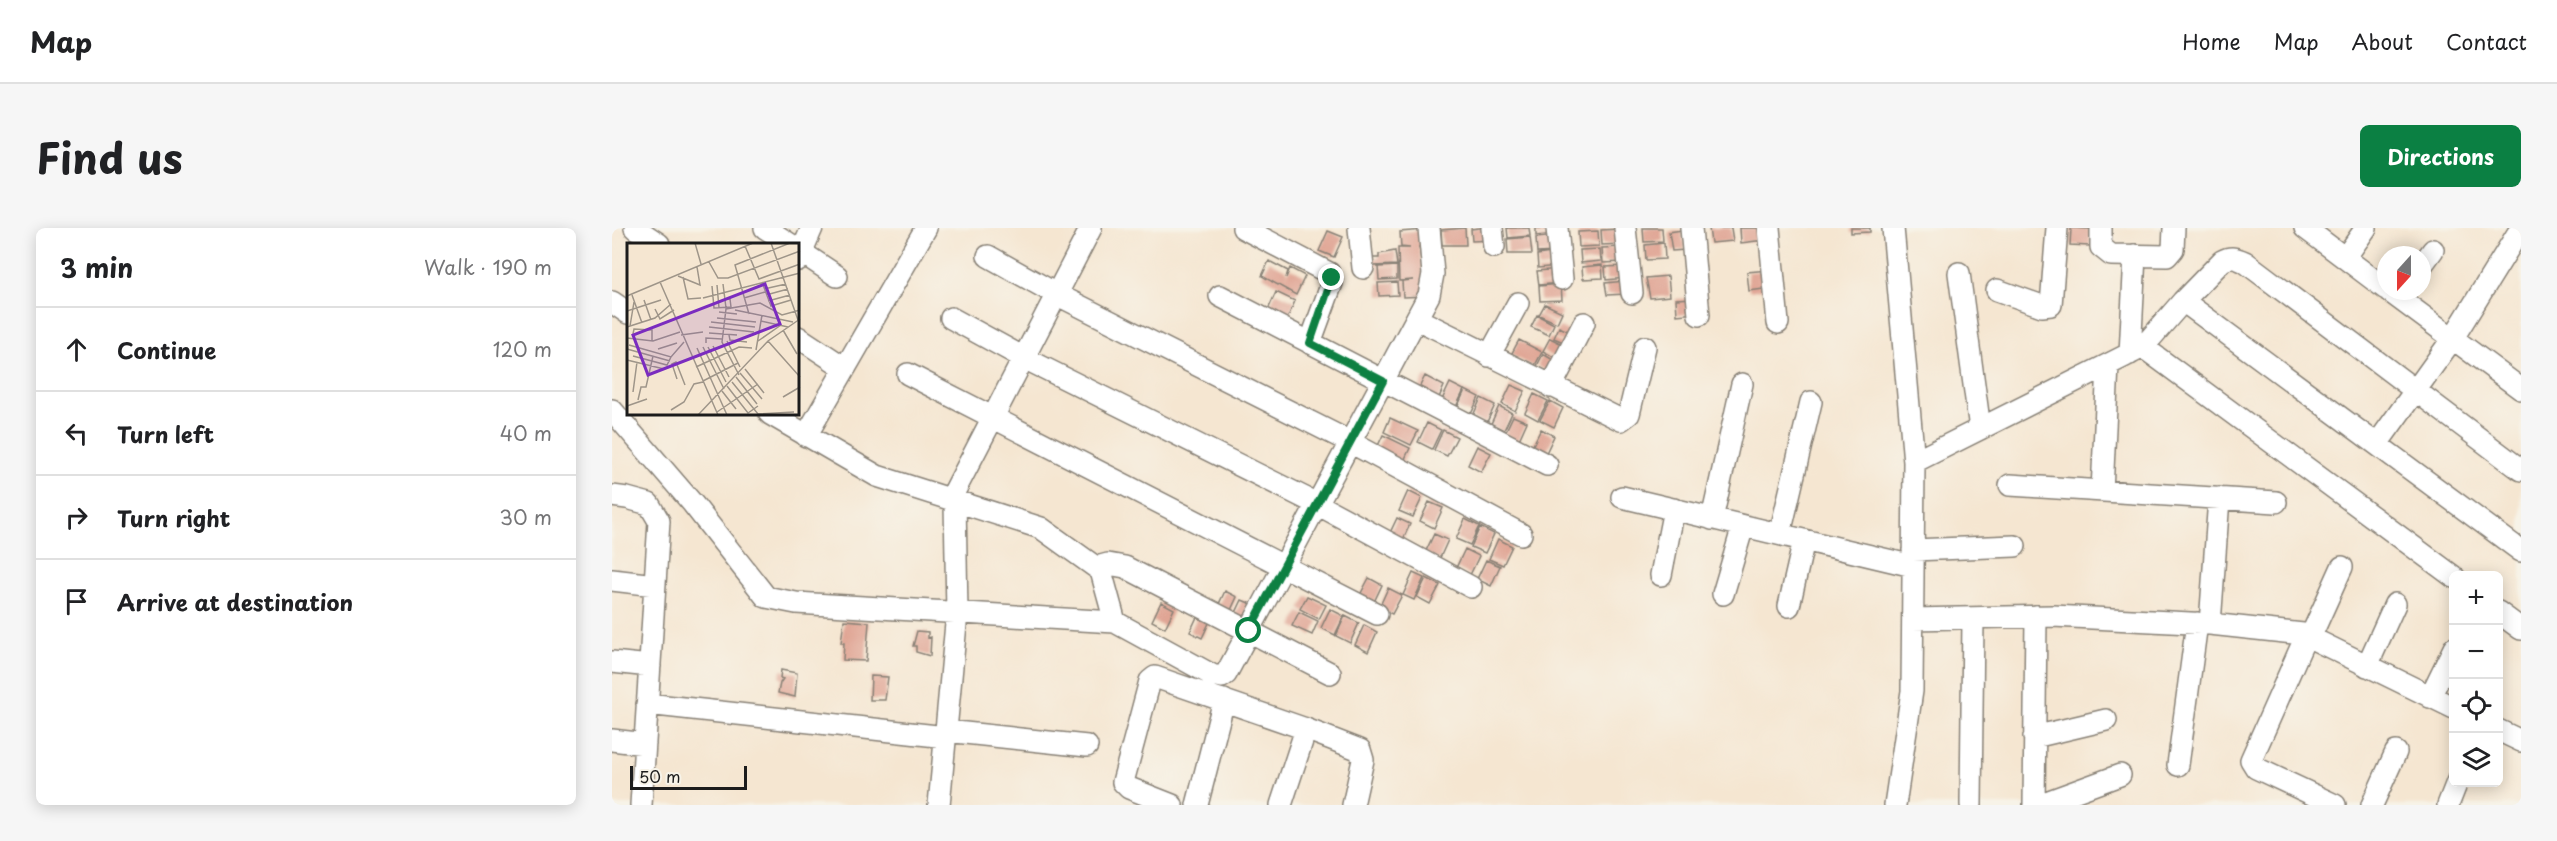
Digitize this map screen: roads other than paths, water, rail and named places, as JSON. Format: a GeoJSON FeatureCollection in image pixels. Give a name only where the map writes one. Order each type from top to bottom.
{"type":"FeatureCollection","features":[{"type":"Feature","properties":{"kind":"street"},"geometry":{"type":"LineString","coordinates":[[635,228],[658,243]]}},
{"type":"Feature","properties":{"kind":"street"},"geometry":{"type":"LineString","coordinates":[[765,228],[785,243]]}},
{"type":"Feature","properties":{"kind":"street"},"geometry":{"type":"LineString","coordinates":[[800,247],[812,228]]}},
{"type":"Feature","properties":{"kind":"street"},"geometry":{"type":"LineString","coordinates":[[806,436],[926,228]]}},
{"type":"Feature","properties":{"kind":"street"},"geometry":{"type":"LineString","coordinates":[[939,805],[957,613],[952,501],[1090,228]]}},
{"type":"Feature","properties":{"kind":"street"},"geometry":{"type":"LineString","coordinates":[[1243,228],[1329,273],[1332,284],[1310,343]]}},
{"type":"Feature","properties":{"kind":"street"},"geometry":{"type":"LineString","coordinates":[[1359,228],[1363,268]]}},
{"type":"Feature","properties":{"kind":"street"},"geometry":{"type":"LineString","coordinates":[[612,410],[693,504],[766,597],[796,603],[1115,622],[1217,677],[1226,674],[1417,319],[1433,284],[1429,228]]}},
{"type":"Feature","properties":{"kind":"street"},"geometry":{"type":"LineString","coordinates":[[1557,228],[1562,279]]}},
{"type":"Feature","properties":{"kind":"street"},"geometry":{"type":"LineString","coordinates":[[1625,228],[1632,293]]}},
{"type":"Feature","properties":{"kind":"street"},"geometry":{"type":"LineString","coordinates":[[1691,228],[1699,315]]}},
{"type":"Feature","properties":{"kind":"street"},"geometry":{"type":"LineString","coordinates":[[1769,228],[1778,323]]}},
{"type":"Feature","properties":{"kind":"street"},"geometry":{"type":"LineString","coordinates":[[1893,228],[1914,462],[1912,691],[1894,805]]}},
{"type":"Feature","properties":{"kind":"street"},"geometry":{"type":"LineString","coordinates":[[1996,290],[2042,306],[2051,305],[2057,228]]}},
{"type":"Feature","properties":{"kind":"street"},"geometry":{"type":"LineString","coordinates":[[2101,228],[2101,248],[2111,255],[2167,256],[2171,254],[2174,228]]}},
{"type":"Feature","properties":{"kind":"street"},"geometry":{"type":"LineString","coordinates":[[2305,228],[2377,280]]}},
{"type":"Feature","properties":{"kind":"street"},"geometry":{"type":"LineString","coordinates":[[2345,258],[2366,228]]}},
{"type":"Feature","properties":{"kind":"street"},"geometry":{"type":"LineString","coordinates":[[2377,444],[2453,338],[2521,228]]}},
{"type":"Feature","properties":{"kind":"street"},"geometry":{"type":"LineString","coordinates":[[800,254],[837,276]]}},
{"type":"Feature","properties":{"kind":"street"},"geometry":{"type":"LineString","coordinates":[[2135,255],[2137,351]]}},
{"type":"Feature","properties":{"kind":"street"},"geometry":{"type":"LineString","coordinates":[[988,256],[1056,294],[1350,442],[1521,534]]}},
{"type":"Feature","properties":{"kind":"street"},"geometry":{"type":"LineString","coordinates":[[1914,462],[2137,351],[2222,261],[2236,258],[2521,470]]}},
{"type":"Feature","properties":{"kind":"street"},"geometry":{"type":"LineString","coordinates":[[1959,273],[1980,429]]}},
{"type":"Feature","properties":{"kind":"street"},"geometry":{"type":"LineString","coordinates":[[1220,296],[1547,465]]}},
{"type":"Feature","properties":{"kind":"street"},"geometry":{"type":"LineString","coordinates":[[2404,300],[2521,389]]}},
{"type":"Feature","properties":{"kind":"street"},"geometry":{"type":"LineString","coordinates":[[2183,301],[2521,551]]}},
{"type":"Feature","properties":{"kind":"street"},"geometry":{"type":"LineString","coordinates":[[612,302],[627,312]]}},
{"type":"Feature","properties":{"kind":"street"},"geometry":{"type":"LineString","coordinates":[[1489,356],[1518,303]]}},
{"type":"Feature","properties":{"kind":"street"},"geometry":{"type":"LineString","coordinates":[[951,318],[1024,358],[1317,504],[1471,587]]}},
{"type":"Feature","properties":{"kind":"street"},"geometry":{"type":"LineString","coordinates":[[1417,319],[1615,419],[1626,418],[1629,414],[1645,347]]}},
{"type":"Feature","properties":{"kind":"street"},"geometry":{"type":"LineString","coordinates":[[1551,387],[1584,323]]}},
{"type":"Feature","properties":{"kind":"street"},"geometry":{"type":"LineString","coordinates":[[800,338],[845,368]]}},
{"type":"Feature","properties":{"kind":"street"},"geometry":{"type":"LineString","coordinates":[[2137,351],[2449,574]]}},
{"type":"Feature","properties":{"kind":"street"},"geometry":{"type":"LineString","coordinates":[[2102,491],[2108,365]]}},
{"type":"Feature","properties":{"kind":"street"},"geometry":{"type":"LineString","coordinates":[[908,374],[1377,614]]}},
{"type":"Feature","properties":{"kind":"street"},"geometry":{"type":"LineString","coordinates":[[1712,519],[1742,384]]}},
{"type":"Feature","properties":{"kind":"street"},"geometry":{"type":"LineString","coordinates":[[1780,534],[1811,402]]}},
{"type":"Feature","properties":{"kind":"street"},"geometry":{"type":"LineString","coordinates":[[773,416],[877,476],[1041,528],[1101,571],[1115,622]]}},
{"type":"Feature","properties":{"kind":"street"},"geometry":{"type":"LineString","coordinates":[[2010,485],[2276,502]]}},
{"type":"Feature","properties":{"kind":"street"},"geometry":{"type":"LineString","coordinates":[[612,496],[649,504],[659,521],[641,805]]}},
{"type":"Feature","properties":{"kind":"street"},"geometry":{"type":"LineString","coordinates":[[1622,497],[1804,540],[1913,558],[2015,546]]}},
{"type":"Feature","properties":{"kind":"street"},"geometry":{"type":"LineString","coordinates":[[2178,765],[2204,623],[2219,498]]}},
{"type":"Feature","properties":{"kind":"street"},"geometry":{"type":"LineString","coordinates":[[1661,575],[1674,509]]}},
{"type":"Feature","properties":{"kind":"street"},"geometry":{"type":"LineString","coordinates":[[1723,594],[1743,526]]}},
{"type":"Feature","properties":{"kind":"street"},"geometry":{"type":"LineString","coordinates":[[1789,606],[1804,540]]}},
{"type":"Feature","properties":{"kind":"street"},"geometry":{"type":"LineString","coordinates":[[1097,567],[1108,564],[1125,567],[1330,673]]}},
{"type":"Feature","properties":{"kind":"street"},"geometry":{"type":"LineString","coordinates":[[2335,805],[2256,768],[2251,760],[2342,567]]}},
{"type":"Feature","properties":{"kind":"street"},"geometry":{"type":"LineString","coordinates":[[612,580],[655,585]]}},
{"type":"Feature","properties":{"kind":"street"},"geometry":{"type":"LineString","coordinates":[[2367,666],[2396,604]]}},
{"type":"Feature","properties":{"kind":"street"},"geometry":{"type":"LineString","coordinates":[[2503,615],[2521,628]]}},
{"type":"Feature","properties":{"kind":"street"},"geometry":{"type":"LineString","coordinates":[[1913,619],[2036,616],[2204,623],[2308,637],[2449,706]]}},
{"type":"Feature","properties":{"kind":"street"},"geometry":{"type":"LineString","coordinates":[[2036,616],[2034,737],[2036,805],[2120,775]]}},
{"type":"Feature","properties":{"kind":"street"},"geometry":{"type":"LineString","coordinates":[[1971,805],[1973,618]]}},
{"type":"Feature","properties":{"kind":"street"},"geometry":{"type":"LineString","coordinates":[[2430,697],[2449,658]]}},
{"type":"Feature","properties":{"kind":"street"},"geometry":{"type":"LineString","coordinates":[[612,662],[650,666]]}},
{"type":"Feature","properties":{"kind":"street"},"geometry":{"type":"LineString","coordinates":[[1172,805],[1129,788],[1123,782],[1150,681],[1159,677],[1356,748],[1363,754],[1353,805]]}},
{"type":"Feature","properties":{"kind":"street"},"geometry":{"type":"LineString","coordinates":[[1197,805],[1224,700]]}},
{"type":"Feature","properties":{"kind":"street"},"geometry":{"type":"LineString","coordinates":[[647,704],[1087,746]]}},
{"type":"Feature","properties":{"kind":"street"},"geometry":{"type":"LineString","coordinates":[[2034,737],[2106,720]]}},
{"type":"Feature","properties":{"kind":"street"},"geometry":{"type":"LineString","coordinates":[[1281,805],[1306,729]]}},
{"type":"Feature","properties":{"kind":"street"},"geometry":{"type":"LineString","coordinates":[[2503,732],[2521,741]]}},
{"type":"Feature","properties":{"kind":"street"},"geometry":{"type":"LineString","coordinates":[[612,741],[645,744]]}},
{"type":"Feature","properties":{"kind":"street"},"geometry":{"type":"LineString","coordinates":[[2372,805],[2396,752]]}},
{"type":"Feature","properties":{"kind":"street"},"geometry":{"type":"LineString","coordinates":[[2448,805],[2455,787]]}}]}
